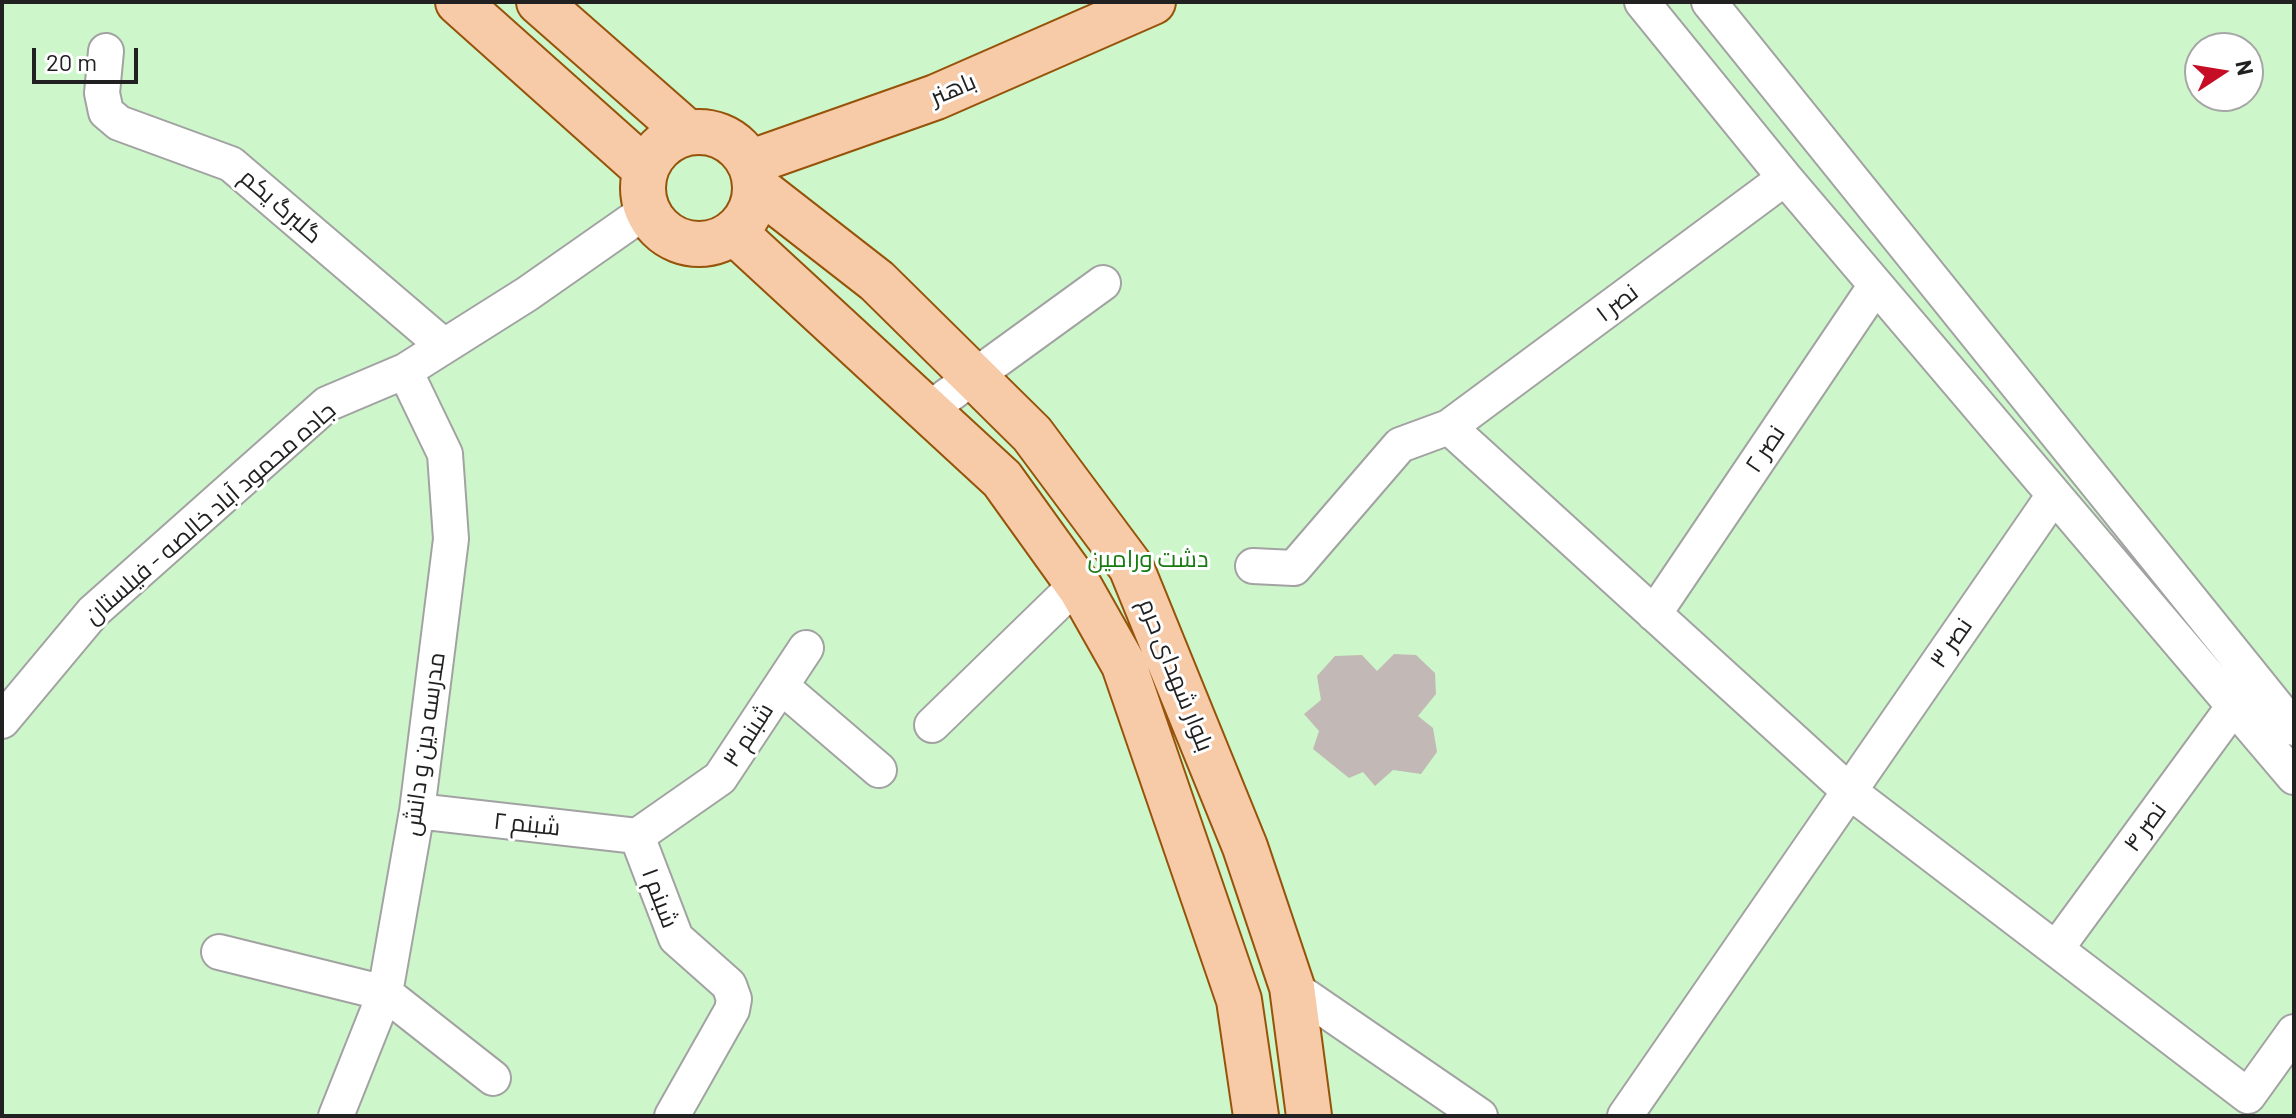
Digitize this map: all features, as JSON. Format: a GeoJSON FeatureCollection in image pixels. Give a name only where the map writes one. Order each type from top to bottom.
{"type":"FeatureCollection","features":[{"type":"Feature","properties":{"kind":"main road"},"geometry":{"type":"LineString","coordinates":[[458,2],[646,190],[659,227],[675,239],[696,244],[716,242],[734,232],[746,219],[753,203],[752,174],[738,148],[706,132],[688,133],[669,140],[655,153],[646,190]]}},
{"type":"Feature","properties":{"kind":"main road"},"geometry":{"type":"LineString","coordinates":[[539,2],[688,133]]}},
{"type":"Feature","properties":{"kind":"main road","name":"باهنر"},"geometry":{"type":"LineString","coordinates":[[752,174],[1153,2]]}},
{"type":"Feature","properties":{"kind":"main road","name":"بلوار شهدای حرم"},"geometry":{"type":"LineString","coordinates":[[752,174],[877,281],[1032,434],[1131,567],[1245,847],[1292,987],[1309,1116]]}},
{"type":"Feature","properties":{"kind":"main road","name":"بلوار شهدای حرم"},"geometry":{"type":"LineString","coordinates":[[734,232],[1002,479],[1077,584],[1124,665],[1239,1000],[1256,1116]]}},
{"type":"Feature","properties":{"kind":"main road"},"geometry":{"type":"LineString","coordinates":[[1239,1000],[1292,987]]}},
{"type":"Feature","properties":{"kind":"street"},"geometry":{"type":"LineString","coordinates":[[1642,2],[1785,178],[2294,777]]}},
{"type":"Feature","properties":{"kind":"street"},"geometry":{"type":"LineString","coordinates":[[1709,2],[2294,728]]}},
{"type":"Feature","properties":{"kind":"street","name":"گلبرگ یکم"},"geometry":{"type":"LineString","coordinates":[[106,51],[102,93],[106,112],[119,123],[231,164],[444,346]]}},
{"type":"Feature","properties":{"kind":"street","name":"نصر ۱"},"geometry":{"type":"LineString","coordinates":[[1253,566],[1294,568],[1400,445],[1449,427],[1785,178]]}},
{"type":"Feature","properties":{"kind":"street","name":"جاده محمود آباد خالصه - فیلستان"},"geometry":{"type":"LineString","coordinates":[[2,721],[93,612],[327,404],[405,371],[527,294],[646,190]]}},
{"type":"Feature","properties":{"kind":"street"},"geometry":{"type":"LineString","coordinates":[[928,410],[1103,283]]}},
{"type":"Feature","properties":{"kind":"street","name":"نصر ۲"},"geometry":{"type":"LineString","coordinates":[[1654,614],[1876,285]]}},
{"type":"Feature","properties":{"kind":"street","name":"مدرسه دین و دانش"},"geometry":{"type":"LineString","coordinates":[[336,1116],[385,993],[417,811],[451,539],[445,454],[405,371]]}},
{"type":"Feature","properties":{"kind":"street"},"geometry":{"type":"LineString","coordinates":[[1449,427],[1849,791],[2248,1096],[2294,1032]]}},
{"type":"Feature","properties":{"kind":"street","name":"نصر ۳"},"geometry":{"type":"LineString","coordinates":[[1625,1116],[2054,495]]}},
{"type":"Feature","properties":{"kind":"street"},"geometry":{"type":"LineString","coordinates":[[932,725],[1077,584]]}},
{"type":"Feature","properties":{"kind":"street","name":"شبنم ۳"},"geometry":{"type":"LineString","coordinates":[[637,836],[720,778],[806,648]]}},
{"type":"Feature","properties":{"kind":"street"},"geometry":{"type":"LineString","coordinates":[[781,686],[879,770]]}},
{"type":"Feature","properties":{"kind":"street","name":"نصر ۴"},"geometry":{"type":"LineString","coordinates":[[2056,949],[2234,706]]}},
{"type":"Feature","properties":{"kind":"street","name":"شبنم ۲"},"geometry":{"type":"LineString","coordinates":[[417,811],[637,836]]}},
{"type":"Feature","properties":{"kind":"street","name":"شبنم ۱"},"geometry":{"type":"LineString","coordinates":[[637,836],[676,938],[729,985],[734,999],[732,1010],[672,1116]]}},
{"type":"Feature","properties":{"kind":"street"},"geometry":{"type":"LineString","coordinates":[[219,952],[385,993],[493,1078]]}},
{"type":"Feature","properties":{"kind":"street"},"geometry":{"type":"LineString","coordinates":[[1292,987],[1480,1116]]}},
{"type":"Feature","properties":{"kind":"green space","name":"دشت ورامین"},"geometry":{"type":"Polygon","coordinates":[[[2,2],[2294,2],[2294,1116],[2,1116],[2,2]]]}},
{"type":"Feature","properties":{"kind":"building"},"geometry":{"type":"Polygon","coordinates":[[[1394,654],[1416,655],[1435,673],[1436,694],[1418,716],[1433,728],[1437,752],[1421,774],[1393,770],[1375,786],[1363,772],[1349,778],[1313,749],[1319,731],[1304,714],[1321,700],[1317,676],[1335,656],[1362,655],[1377,671],[1394,654]]]}}]}
